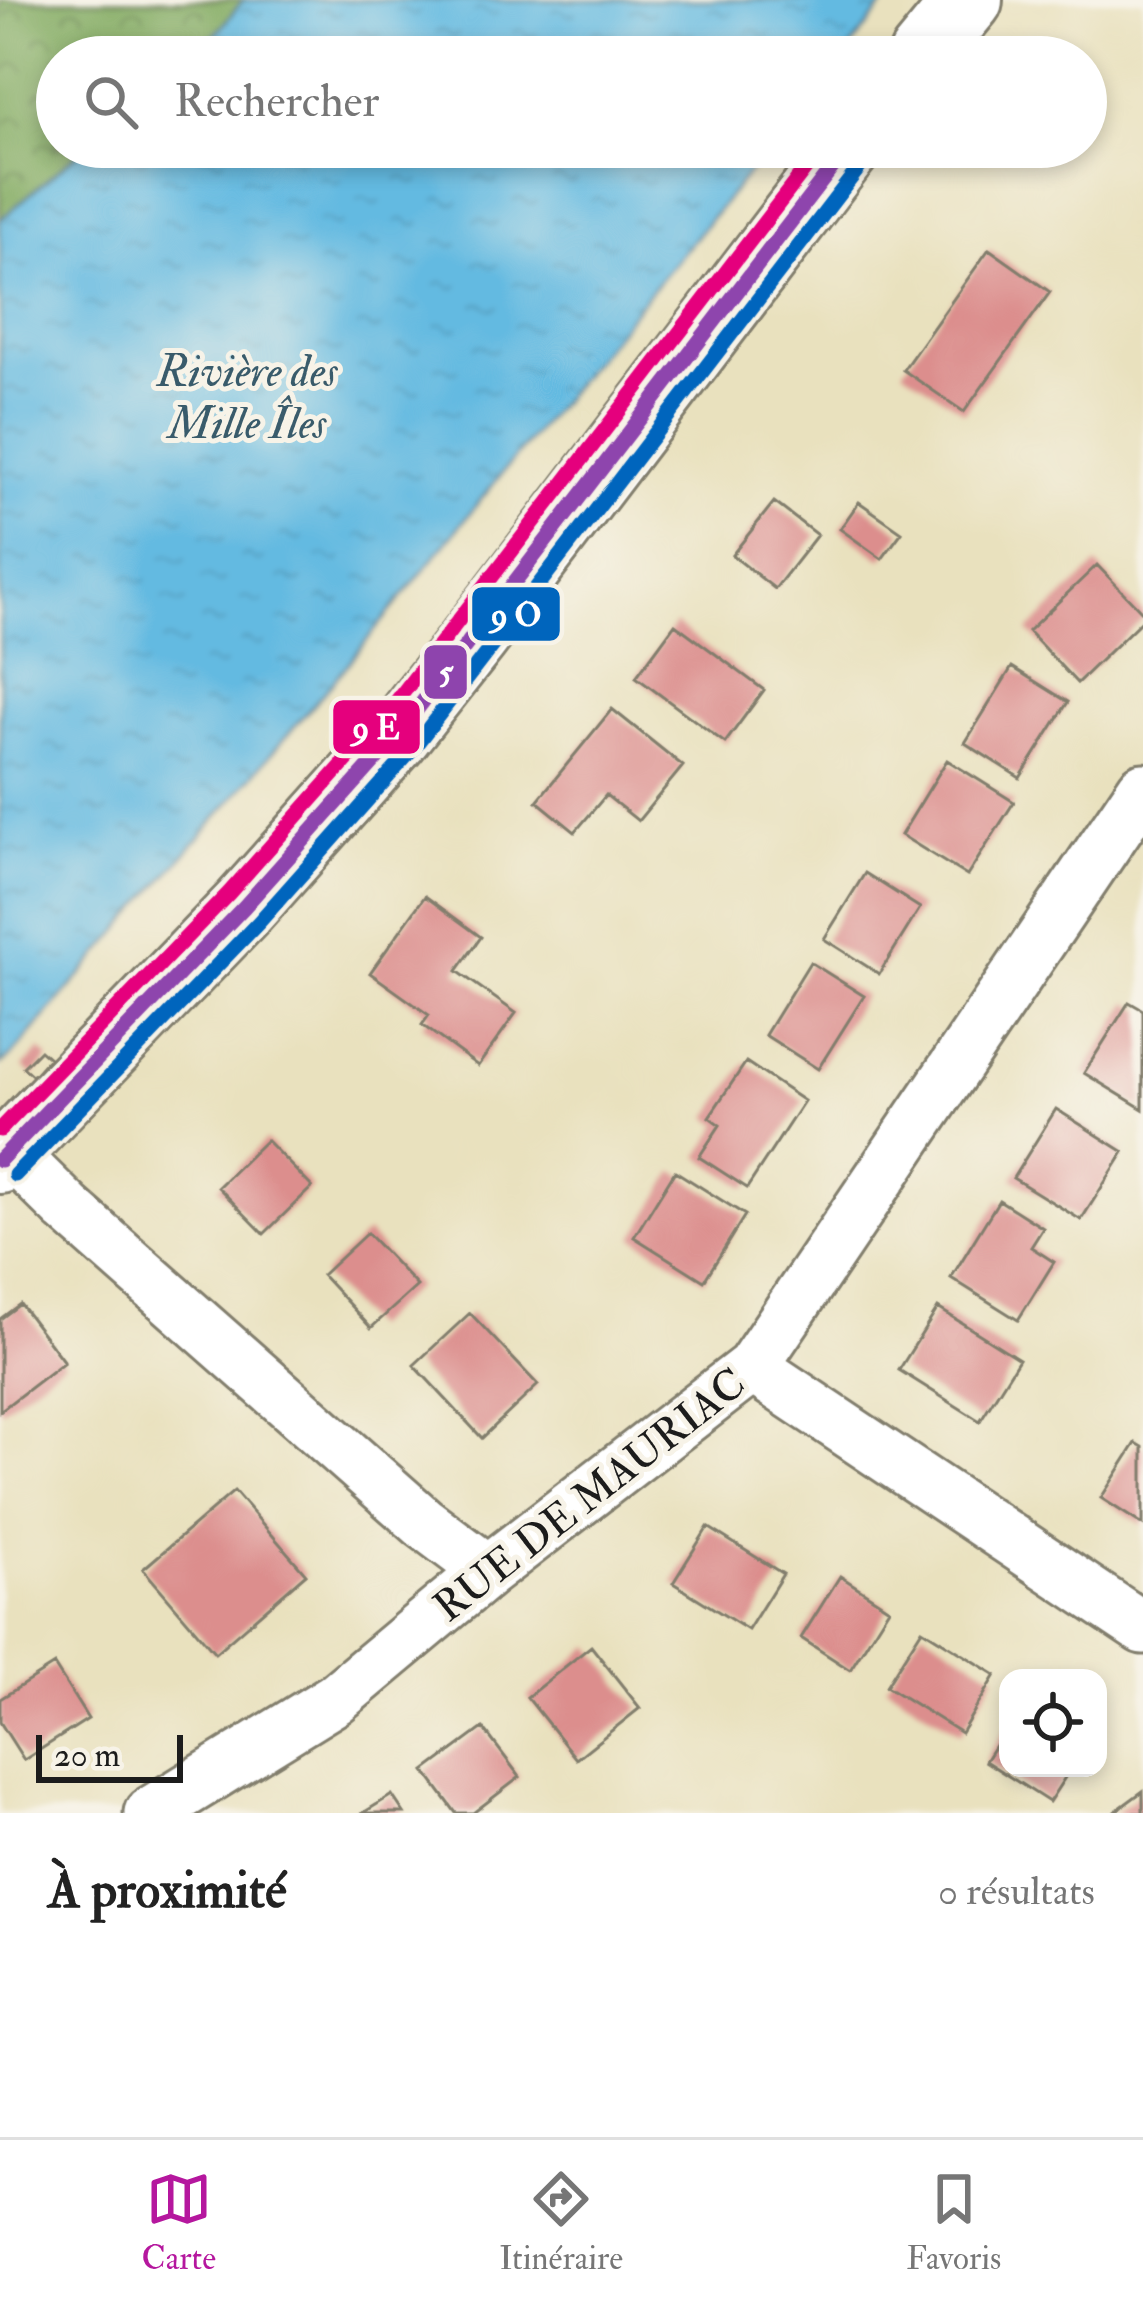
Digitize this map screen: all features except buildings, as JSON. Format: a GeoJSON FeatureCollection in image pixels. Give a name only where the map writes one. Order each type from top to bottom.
{"type":"FeatureCollection","features":[{"type":"Feature","properties":{"kind":"main road"},"geometry":{"type":"LineString","coordinates":[[939,36],[969,0]]}},
{"type":"Feature","properties":{"kind":"main road"},"geometry":{"type":"LineString","coordinates":[[4,1156],[259,891],[395,738],[832,168]]}},
{"type":"Feature","properties":{"kind":"street","name":"RUE DE MAURIAC"},"geometry":{"type":"LineString","coordinates":[[150,1813],[335,1699],[488,1571],[752,1367],[1143,789]]}},
{"type":"Feature","properties":{"kind":"street"},"geometry":{"type":"LineString","coordinates":[[4,1156],[406,1508],[488,1571]]}},
{"type":"Feature","properties":{"kind":"street"},"geometry":{"type":"LineString","coordinates":[[752,1367],[1143,1628]]}},
{"type":"Feature","properties":{"kind":"green space"},"geometry":{"type":"Polygon","coordinates":[[[0,0],[243,0],[214,36],[36,36],[36,168],[61,168],[0,220],[0,0]]]}},
{"type":"Feature","properties":{"kind":"water"},"geometry":{"type":"Polygon","coordinates":[[[243,0],[888,0],[860,36],[214,36],[243,0]]]}},
{"type":"Feature","properties":{"kind":"water","name":"Rivière des Mille Îles"},"geometry":{"type":"Polygon","coordinates":[[[61,168],[753,168],[343,670],[0,1065],[0,220],[61,168]]]}},
{"type":"Feature","properties":{"kind":"transit line"},"geometry":{"type":"LineString","coordinates":[[0,1130],[229,893],[379,724],[806,168]]}},
{"type":"Feature","properties":{"kind":"transit line","name":"5"},"geometry":{"type":"LineString","coordinates":[[0,1160],[244,907],[395,738],[832,168]]}},
{"type":"Feature","properties":{"kind":"transit line"},"geometry":{"type":"LineString","coordinates":[[15,1175],[259,922],[411,751],[859,168]]}}]}
